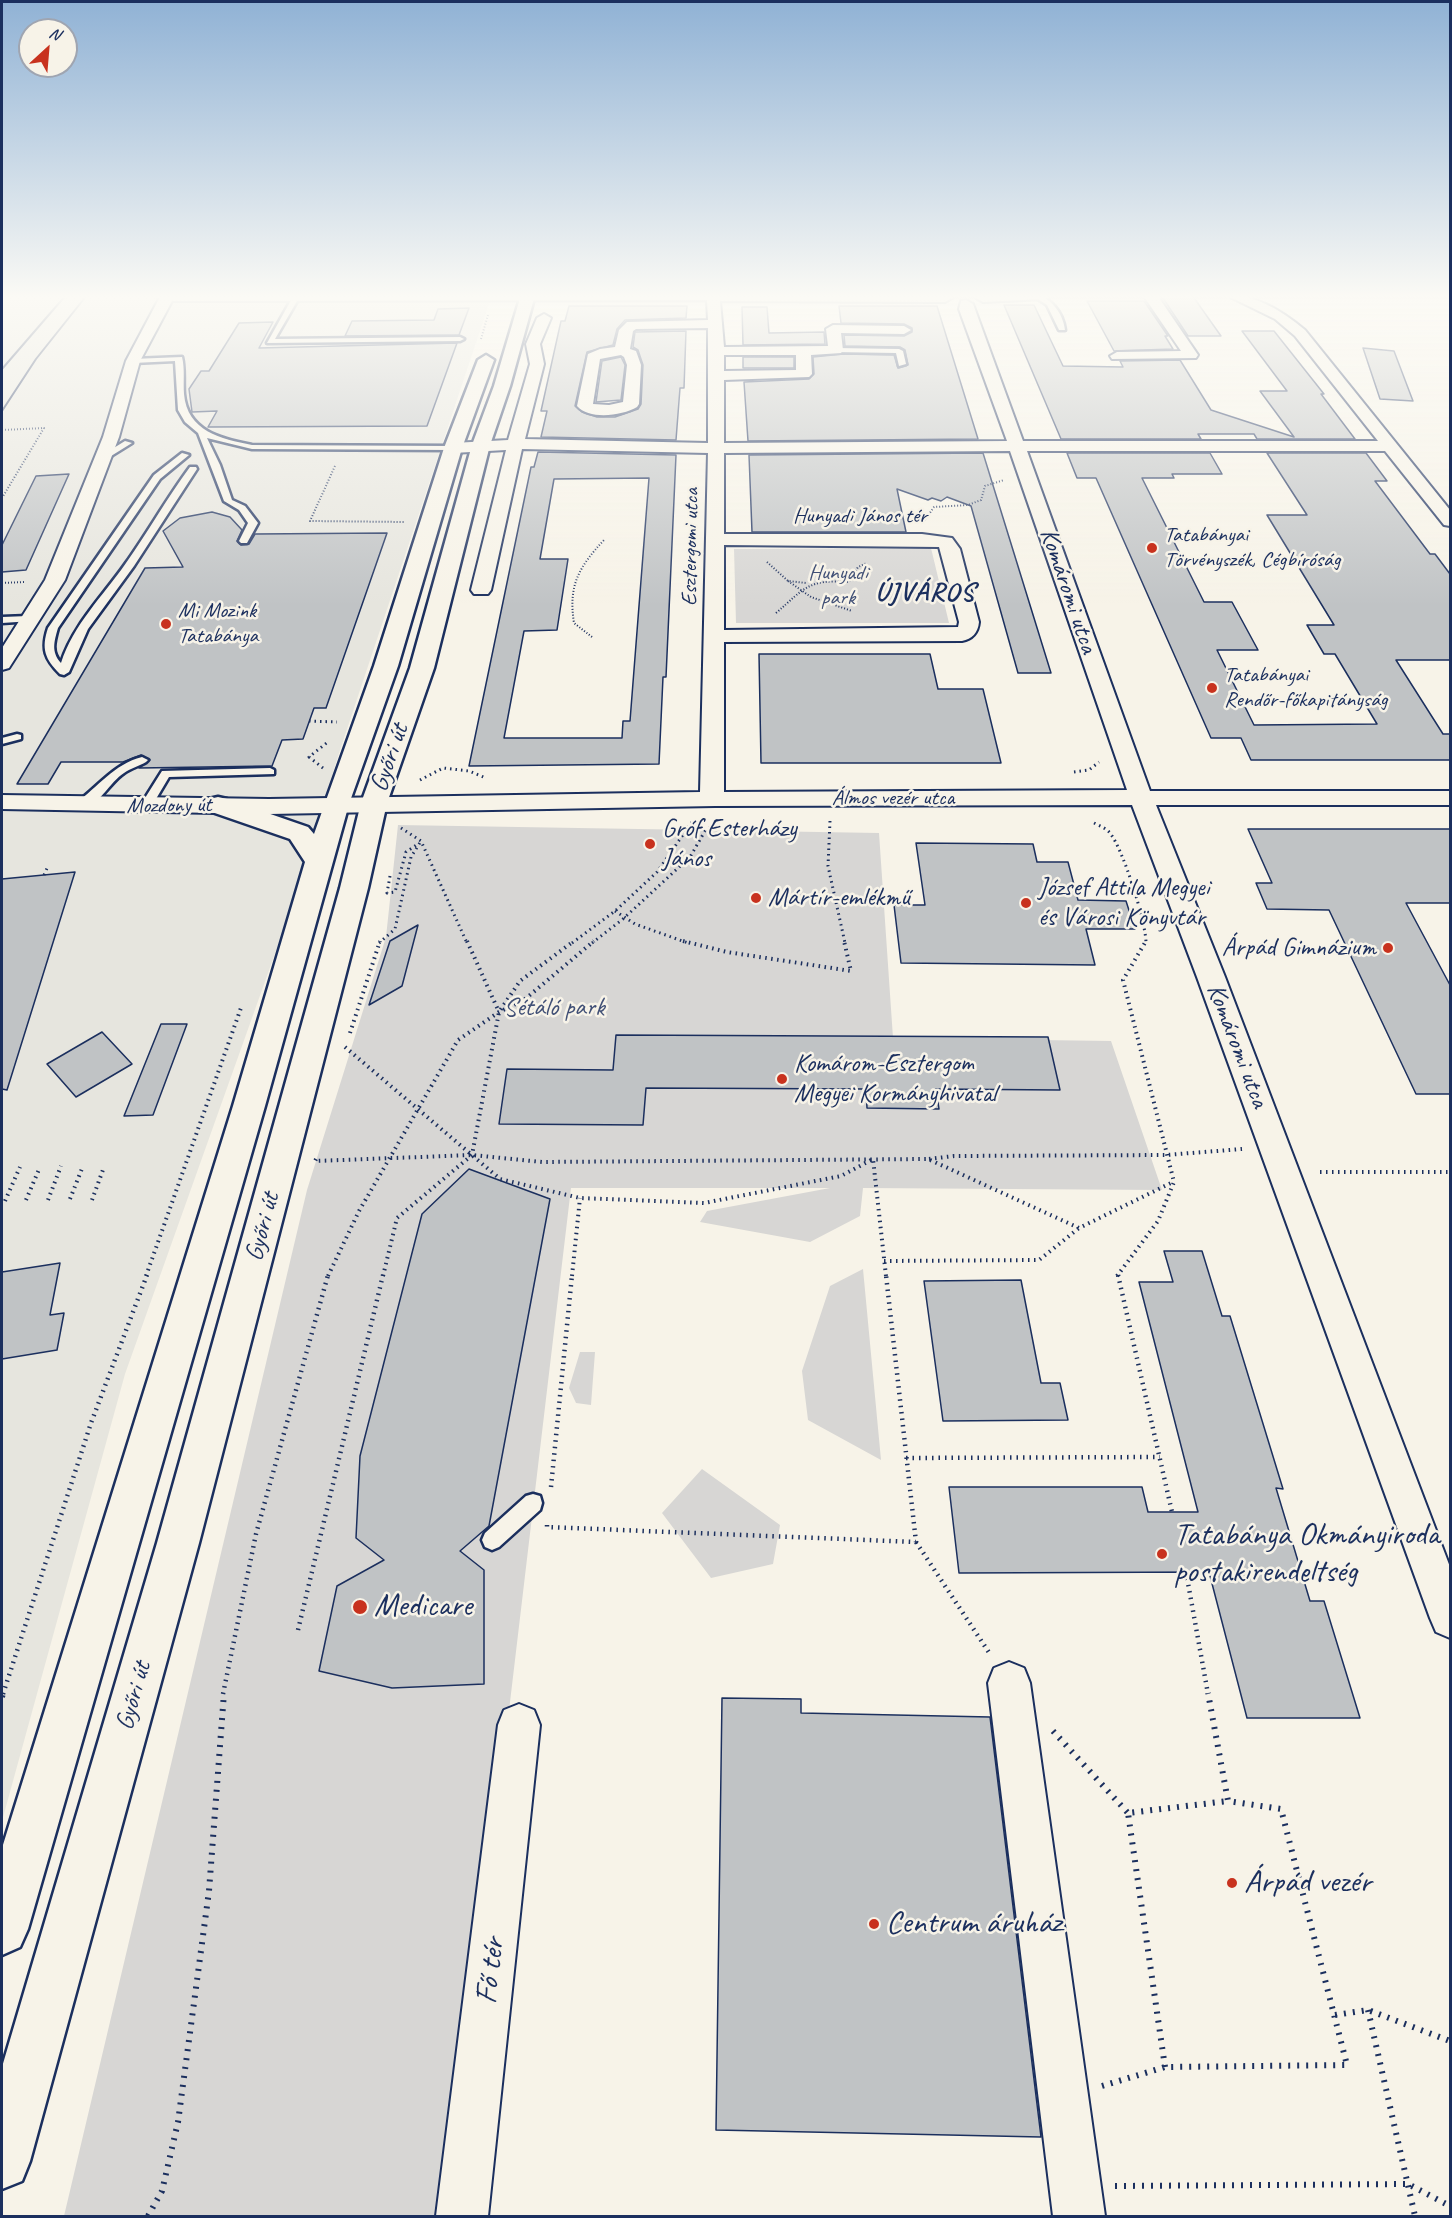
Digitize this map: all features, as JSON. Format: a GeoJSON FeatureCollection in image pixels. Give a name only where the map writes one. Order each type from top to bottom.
{"type":"FeatureCollection","features":[{"type":"Feature","properties":{"kind":"main road","name":"Győri út"},"geometry":{"type":"LineString","coordinates":[[2,1929],[320,863],[380,807],[386,666],[453,448],[473,399]]}},
{"type":"Feature","properties":{"kind":"main road","name":"Győri út"},"geometry":{"type":"LineString","coordinates":[[2,2160],[178,1543],[351,900],[422,668],[481,445],[498,399]]}},
{"type":"Feature","properties":{"kind":"main road"},"geometry":{"type":"LineString","coordinates":[[218,805],[299,833],[320,863]]}},
{"type":"Feature","properties":{"kind":"street"},"geometry":{"type":"LineString","coordinates":[[2,664],[28,619],[55,580],[100,459],[111,437],[122,399]]}},
{"type":"Feature","properties":{"kind":"street"},"geometry":{"type":"LineString","coordinates":[[481,590],[514,444],[527,399]]}},
{"type":"Feature","properties":{"kind":"street","name":"Esztergomi utca"},"geometry":{"type":"LineString","coordinates":[[712,799],[717,399]]}},
{"type":"Feature","properties":{"kind":"street","name":"Komáromi utca"},"geometry":{"type":"LineString","coordinates":[[1000,399],[1142,799],[1211,976],[1450,1618]]}},
{"type":"Feature","properties":{"kind":"street"},"geometry":{"type":"LineString","coordinates":[[1352,399],[1450,521]]}},
{"type":"Feature","properties":{"kind":"street"},"geometry":{"type":"LineString","coordinates":[[453,448],[514,444],[716,448],[1017,445],[1390,446]]}},
{"type":"Feature","properties":{"kind":"street","name":"Hunyadi János tér"},"geometry":{"type":"LineString","coordinates":[[714,636],[962,636],[968,629],[969,622],[951,549],[945,542],[715,539]]}},
{"type":"Feature","properties":{"kind":"street","name":"Álmos vezér utca"},"geometry":{"type":"LineString","coordinates":[[380,807],[712,799],[1054,796],[1142,799],[1450,798]]}},
{"type":"Feature","properties":{"kind":"street","name":"Mozdony út"},"geometry":{"type":"LineString","coordinates":[[2,802],[80,806],[108,799],[146,806],[380,807]]}},
{"type":"Feature","properties":{"kind":"street"},"geometry":{"type":"LineString","coordinates":[[1009,1683],[1076,2201]]}},
{"type":"Feature","properties":{"kind":"street","name":"Fő tér"},"geometry":{"type":"LineString","coordinates":[[462,2217],[519,1725]]}},
{"type":"Feature","properties":{"kind":"lane"},"geometry":{"type":"LineString","coordinates":[[181,399],[181,406],[201,434],[252,447],[453,448]]}},
{"type":"Feature","properties":{"kind":"lane"},"geometry":{"type":"LineString","coordinates":[[201,434],[216,465],[228,501],[242,508],[254,523],[244,541]]}},
{"type":"Feature","properties":{"kind":"lane"},"geometry":{"type":"LineString","coordinates":[[100,459],[128,443],[111,437]]}},
{"type":"Feature","properties":{"kind":"lane"},"geometry":{"type":"LineString","coordinates":[[185,454],[157,477],[53,628],[47,645],[52,661],[64,672],[69,654],[83,628],[126,570],[174,494],[193,469]]}},
{"type":"Feature","properties":{"kind":"lane"},"geometry":{"type":"LineString","coordinates":[[2,620],[28,619]]}},
{"type":"Feature","properties":{"kind":"lane"},"geometry":{"type":"LineString","coordinates":[[2,735],[17,737],[2,741]]}},
{"type":"Feature","properties":{"kind":"lane"},"geometry":{"type":"LineString","coordinates":[[108,799],[118,771],[142,760]]}},
{"type":"Feature","properties":{"kind":"lane"},"geometry":{"type":"LineString","coordinates":[[146,806],[166,774],[270,772]]}},
{"type":"Feature","properties":{"kind":"lane"},"geometry":{"type":"LineString","coordinates":[[492,1539],[541,1509]]}},
{"type":"Feature","properties":{"kind":"path"},"geometry":{"type":"LineString","coordinates":[[2,430],[44,428],[2,498]]}},
{"type":"Feature","properties":{"kind":"path"},"geometry":{"type":"LineString","coordinates":[[343,448],[310,521],[414,522]]}},
{"type":"Feature","properties":{"kind":"path"},"geometry":{"type":"LineString","coordinates":[[592,637],[574,623],[570,604],[574,583],[581,567],[604,540]]}},
{"type":"Feature","properties":{"kind":"path"},"geometry":{"type":"LineString","coordinates":[[788,581],[801,590]]}},
{"type":"Feature","properties":{"kind":"path"},"geometry":{"type":"LineString","coordinates":[[309,721],[338,722]]}},
{"type":"Feature","properties":{"kind":"path"},"geometry":{"type":"LineString","coordinates":[[455,769],[443,768],[380,807],[398,825],[422,842],[499,1012]]}},
{"type":"Feature","properties":{"kind":"path"},"geometry":{"type":"LineString","coordinates":[[298,1630],[397,1218],[472,1155],[499,1012],[520,981],[615,911],[657,872],[695,818]]}},
{"type":"Feature","properties":{"kind":"path"},"geometry":{"type":"LineString","coordinates":[[818,820],[840,820]]}},
{"type":"Feature","properties":{"kind":"path"},"geometry":{"type":"LineString","coordinates":[[615,911],[623,919],[685,943],[851,971],[828,866],[830,820]]}},
{"type":"Feature","properties":{"kind":"path"},"geometry":{"type":"LineString","coordinates":[[148,2217],[162,2191],[178,2122],[209,1891],[221,1706],[256,1534],[324,1284],[359,1210],[458,1040],[499,1012],[524,1000],[556,971],[623,919],[690,857],[705,831],[718,822],[727,821]]}},
{"type":"Feature","properties":{"kind":"path"},"geometry":{"type":"LineString","coordinates":[[1091,822],[1112,835],[1142,917],[1146,941],[1143,950],[1125,968],[1123,980],[1173,1182],[1158,1221],[1117,1276],[1172,1512]]}},
{"type":"Feature","properties":{"kind":"path"},"geometry":{"type":"LineString","coordinates":[[391,870],[387,893],[396,892],[406,852],[422,842]]}},
{"type":"Feature","properties":{"kind":"path"},"geometry":{"type":"LineString","coordinates":[[342,1059],[379,942],[395,929],[411,857],[422,842]]}},
{"type":"Feature","properties":{"kind":"path"},"geometry":{"type":"LineString","coordinates":[[44,875],[48,866]]}},
{"type":"Feature","properties":{"kind":"path"},"geometry":{"type":"LineString","coordinates":[[2,1697],[91,1423],[129,1325],[242,1005]]}},
{"type":"Feature","properties":{"kind":"path"},"geometry":{"type":"LineString","coordinates":[[345,1047],[500,1179],[580,1198],[704,1203],[841,1176],[873,1159]]}},
{"type":"Feature","properties":{"kind":"path"},"geometry":{"type":"LineString","coordinates":[[318,1150],[315,1161],[472,1155],[553,1162],[928,1160],[954,1156],[1166,1155],[1223,1150]]}},
{"type":"Feature","properties":{"kind":"path"},"geometry":{"type":"LineString","coordinates":[[873,1159],[916,1542],[1009,1683]]}},
{"type":"Feature","properties":{"kind":"path"},"geometry":{"type":"LineString","coordinates":[[928,1160],[1079,1228]]}},
{"type":"Feature","properties":{"kind":"path"},"geometry":{"type":"LineString","coordinates":[[48,1200],[61,1166]]}},
{"type":"Feature","properties":{"kind":"path"},"geometry":{"type":"LineString","coordinates":[[70,1199],[83,1166]]}},
{"type":"Feature","properties":{"kind":"path"},"geometry":{"type":"LineString","coordinates":[[5,1201],[20,1167]]}},
{"type":"Feature","properties":{"kind":"path"},"geometry":{"type":"LineString","coordinates":[[26,1200],[40,1167]]}},
{"type":"Feature","properties":{"kind":"path"},"geometry":{"type":"LineString","coordinates":[[92,1200],[104,1167]]}},
{"type":"Feature","properties":{"kind":"path"},"geometry":{"type":"LineString","coordinates":[[1320,1172],[1450,1172]]}},
{"type":"Feature","properties":{"kind":"path"},"geometry":{"type":"LineString","coordinates":[[884,1262],[1039,1260],[1079,1228],[1173,1182]]}},
{"type":"Feature","properties":{"kind":"path"},"geometry":{"type":"LineString","coordinates":[[551,1492],[580,1198]]}},
{"type":"Feature","properties":{"kind":"path"},"geometry":{"type":"LineString","coordinates":[[906,1458],[1160,1457]]}},
{"type":"Feature","properties":{"kind":"path"},"geometry":{"type":"LineString","coordinates":[[541,1509],[547,1527],[916,1542]]}},
{"type":"Feature","properties":{"kind":"path"},"geometry":{"type":"LineString","coordinates":[[1186,1572],[1228,1801]]}},
{"type":"Feature","properties":{"kind":"path"},"geometry":{"type":"LineString","coordinates":[[1048,1726],[1128,1813],[1165,2067]]}},
{"type":"Feature","properties":{"kind":"path"},"geometry":{"type":"LineString","coordinates":[[1064,2098],[1165,2067],[1347,2065],[1281,1809],[1228,1801],[1128,1813]]}},
{"type":"Feature","properties":{"kind":"path"},"geometry":{"type":"LineString","coordinates":[[1335,2015],[1368,2010],[1450,2041]]}},
{"type":"Feature","properties":{"kind":"path"},"geometry":{"type":"LineString","coordinates":[[1368,2010],[1415,2217]]}},
{"type":"Feature","properties":{"kind":"path"},"geometry":{"type":"LineString","coordinates":[[1076,2201],[1408,2184],[1450,2206]]}},
{"type":"Feature","properties":{"kind":"shaded area"},"geometry":{"type":"Polygon","coordinates":[[[2,399],[457,399],[341,747],[283,931],[125,1374],[2,1821],[2,399]]]}},
{"type":"Feature","properties":{"kind":"green space","name":"Hunyadi park"},"geometry":{"type":"Polygon","coordinates":[[[931,548],[949,623],[736,623],[734,549],[931,548]]]}},
{"type":"Feature","properties":{"kind":"green space","name":"Sétáló park"},"geometry":{"type":"Polygon","coordinates":[[[398,825],[879,833],[893,1038],[1111,1041],[1162,1190],[863,1188],[860,1216],[810,1242],[700,1222],[707,1211],[830,1188],[571,1188],[449,2216],[64,2216],[307,1190],[386,937],[398,825]]]}},
{"type":"Feature","properties":{"kind":"green space"},"geometry":{"type":"Polygon","coordinates":[[[863,1269],[881,1460],[808,1420],[802,1371],[830,1286],[863,1269]]]}},
{"type":"Feature","properties":{"kind":"green space"},"geometry":{"type":"Polygon","coordinates":[[[580,1352],[595,1352],[591,1405],[576,1403],[569,1388],[580,1352]]]}},
{"type":"Feature","properties":{"kind":"green space"},"geometry":{"type":"Polygon","coordinates":[[[702,1469],[780,1525],[773,1564],[711,1578],[662,1513],[702,1469]]]}},
{"type":"Feature","properties":{"kind":"building"},"geometry":{"type":"Polygon","coordinates":[[[190,399],[437,399],[427,426],[208,427],[217,411],[192,412],[190,399]]]}},
{"type":"Feature","properties":{"kind":"building"},"geometry":{"type":"Polygon","coordinates":[[[544,399],[577,399],[575,406],[582,412],[597,417],[615,417],[638,409],[641,399],[679,399],[676,440],[541,437],[547,411],[541,411],[544,399]]]}},
{"type":"Feature","properties":{"kind":"building"},"geometry":{"type":"Polygon","coordinates":[[[597,399],[621,399],[621,400],[596,402],[597,399]]]}},
{"type":"Feature","properties":{"kind":"building"},"geometry":{"type":"Polygon","coordinates":[[[745,399],[966,399],[978,439],[748,441],[745,399]]]}},
{"type":"Feature","properties":{"kind":"building"},"geometry":{"type":"Polygon","coordinates":[[[1044,399],[1204,399],[1211,410],[1294,437],[1266,399],[1324,399],[1355,439],[1257,439],[1254,434],[1198,434],[1201,439],[1061,439],[1044,399]]]}},
{"type":"Feature","properties":{"kind":"building"},"geometry":{"type":"Polygon","coordinates":[[[1380,399],[1412,399],[1413,401],[1380,399]]]}},
{"type":"Feature","properties":{"kind":"building"},"geometry":{"type":"Polygon","coordinates":[[[538,452],[676,455],[666,677],[663,677],[659,764],[469,766],[531,467],[534,467],[538,452]],[[649,478],[554,479],[540,559],[568,559],[557,630],[524,631],[504,738],[622,738],[623,721],[630,721],[649,478]]]}},
{"type":"Feature","properties":{"kind":"building"},"geometry":{"type":"Polygon","coordinates":[[[983,453],[1051,673],[1018,673],[971,506],[947,497],[941,501],[932,498],[928,500],[897,489],[906,532],[752,532],[749,455],[983,453]]]}},
{"type":"Feature","properties":{"kind":"building"},"geometry":{"type":"Polygon","coordinates":[[[1067,453],[1210,453],[1222,474],[1172,474],[1174,478],[1142,478],[1204,602],[1232,602],[1258,650],[1217,650],[1254,725],[1377,724],[1335,654],[1324,654],[1307,625],[1334,625],[1267,515],[1307,515],[1267,453],[1366,453],[1387,481],[1375,481],[1430,554],[1435,554],[1450,574],[1450,660],[1396,660],[1443,734],[1450,734],[1450,760],[1251,760],[1241,738],[1211,738],[1096,478],[1077,478],[1067,453]]]}},
{"type":"Feature","properties":{"kind":"building"},"geometry":{"type":"Polygon","coordinates":[[[69,474],[26,570],[2,572],[2,545],[36,476],[69,474]]]}},
{"type":"Feature","properties":{"kind":"building"},"geometry":{"type":"Polygon","coordinates":[[[212,512],[230,517],[242,530],[237,541],[241,545],[249,544],[255,534],[387,533],[326,708],[314,708],[303,739],[282,740],[272,766],[139,768],[150,760],[141,755],[123,762],[61,762],[48,784],[17,784],[145,568],[183,567],[163,531],[180,518],[212,512]]]}},
{"type":"Feature","properties":{"kind":"building"},"geometry":{"type":"Polygon","coordinates":[[[759,654],[930,654],[938,689],[983,689],[1001,763],[761,763],[759,654]]]}},
{"type":"Feature","properties":{"kind":"building","name":"Árpád Gimnázium"},"geometry":{"type":"Polygon","coordinates":[[[1248,829],[1450,829],[1450,903],[1406,903],[1450,985],[1450,1094],[1416,1094],[1329,910],[1267,909],[1256,883],[1272,883],[1248,829]]]}},
{"type":"Feature","properties":{"kind":"building","name":"József Attila Megyei és Városi Könyvtár"},"geometry":{"type":"Polygon","coordinates":[[[916,843],[1033,844],[1037,862],[1068,862],[1078,900],[1126,901],[1135,929],[1086,929],[1095,965],[901,963],[894,905],[925,905],[916,843]]]}},
{"type":"Feature","properties":{"kind":"building"},"geometry":{"type":"Polygon","coordinates":[[[75,872],[7,1090],[2,1089],[2,879],[75,872]]]}},
{"type":"Feature","properties":{"kind":"building"},"geometry":{"type":"Polygon","coordinates":[[[418,925],[402,986],[369,1005],[390,941],[418,925]]]}},
{"type":"Feature","properties":{"kind":"building"},"geometry":{"type":"Polygon","coordinates":[[[161,1024],[187,1024],[153,1115],[124,1116],[161,1024]]]}},
{"type":"Feature","properties":{"kind":"building"},"geometry":{"type":"Polygon","coordinates":[[[102,1032],[132,1064],[76,1097],[47,1064],[102,1032]]]}},
{"type":"Feature","properties":{"kind":"building","name":"Komárom-Esztergom Megyei Kormányhivatal"},"geometry":{"type":"Polygon","coordinates":[[[616,1035],[1048,1037],[1060,1090],[936,1089],[939,1109],[867,1108],[866,1089],[646,1088],[643,1125],[499,1124],[507,1069],[613,1070],[616,1035]]]}},
{"type":"Feature","properties":{"kind":"building"},"geometry":{"type":"Polygon","coordinates":[[[469,1169],[550,1199],[489,1526],[460,1551],[484,1570],[484,1684],[392,1688],[319,1671],[337,1586],[384,1560],[356,1538],[360,1456],[422,1214],[469,1169]]]}},
{"type":"Feature","properties":{"kind":"building"},"geometry":{"type":"Polygon","coordinates":[[[1164,1251],[1202,1251],[1222,1316],[1230,1316],[1283,1489],[1276,1488],[1310,1601],[1324,1601],[1360,1718],[1247,1718],[1209,1572],[959,1573],[949,1487],[1142,1487],[1148,1512],[1198,1512],[1139,1282],[1173,1282],[1164,1251]]]}},
{"type":"Feature","properties":{"kind":"building"},"geometry":{"type":"Polygon","coordinates":[[[60,1263],[50,1315],[64,1313],[57,1350],[2,1359],[2,1272],[60,1263]]]}},
{"type":"Feature","properties":{"kind":"building"},"geometry":{"type":"Polygon","coordinates":[[[1021,1280],[1041,1383],[1060,1383],[1068,1420],[943,1421],[924,1281],[1021,1280]]]}},
{"type":"Feature","properties":{"kind":"building","name":"Centrum áruház"},"geometry":{"type":"Polygon","coordinates":[[[722,1698],[801,1699],[801,1713],[990,1717],[1041,2137],[716,2130],[722,1698]]]}},
{"type":"Feature","properties":{"kind":"railway"},"geometry":{"type":"LineString","coordinates":[[2,411],[10,399]]}},
{"type":"Feature","properties":{"kind":"place","name":"Tatabányai Törvényszék, Cégbíróság"},"geometry":{"type":"Point","coordinates":[1152,548]}},
{"type":"Feature","properties":{"kind":"place","name":"Mi Mozink Tatabánya"},"geometry":{"type":"Point","coordinates":[166,624]}},
{"type":"Feature","properties":{"kind":"place","name":"Tatabányai Rendőr-főkapitányság"},"geometry":{"type":"Point","coordinates":[1212,688]}},
{"type":"Feature","properties":{"kind":"place","name":"Gróf Esterházy János"},"geometry":{"type":"Point","coordinates":[650,844]}},
{"type":"Feature","properties":{"kind":"place","name":"Mártír-emlékmű"},"geometry":{"type":"Point","coordinates":[756,898]}},
{"type":"Feature","properties":{"kind":"place","name":"József Attila Megyei és Városi Könyvtár"},"geometry":{"type":"Point","coordinates":[1026,903]}},
{"type":"Feature","properties":{"kind":"place","name":"Árpád Gimnázium"},"geometry":{"type":"Point","coordinates":[1388,948]}},
{"type":"Feature","properties":{"kind":"place","name":"Komárom-Esztergom Megyei Kormányhivatal"},"geometry":{"type":"Point","coordinates":[782,1079]}},
{"type":"Feature","properties":{"kind":"place","name":"Tatabánya Okmányiroda postakirendeltség"},"geometry":{"type":"Point","coordinates":[1162,1554]}},
{"type":"Feature","properties":{"kind":"place","name":"Medicare"},"geometry":{"type":"Point","coordinates":[360,1607]}},
{"type":"Feature","properties":{"kind":"place","name":"Árpád vezér"},"geometry":{"type":"Point","coordinates":[1232,1883]}},
{"type":"Feature","properties":{"kind":"place","name":"Centrum áruház"},"geometry":{"type":"Point","coordinates":[874,1924]}},
{"type":"Feature","properties":{"kind":"district","name":"ÚJVÁROS"},"geometry":{"type":"Point","coordinates":[925,593]}}]}
